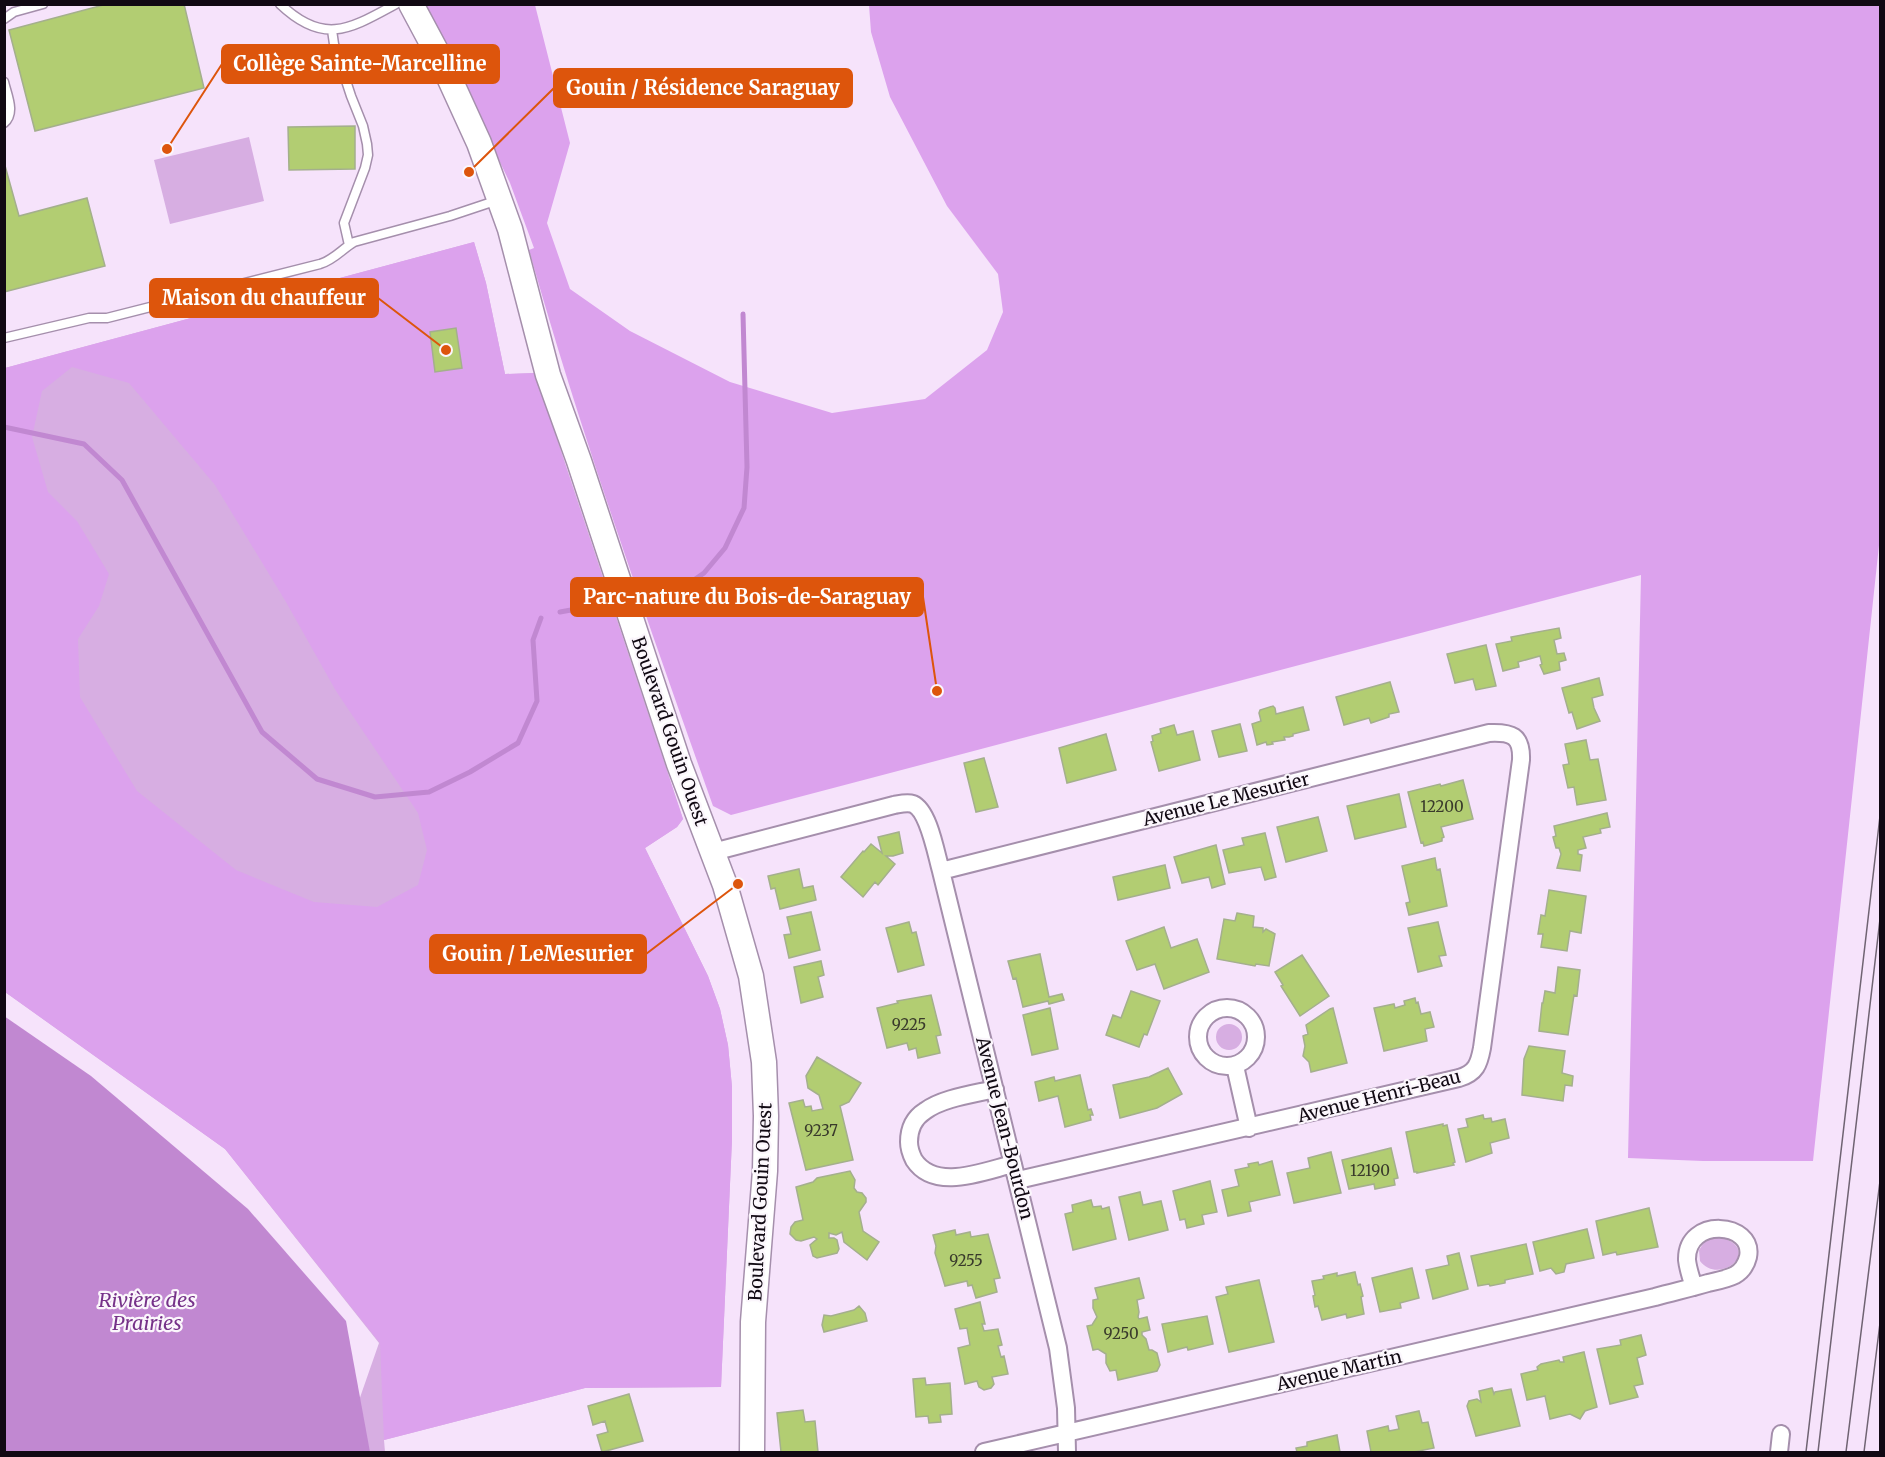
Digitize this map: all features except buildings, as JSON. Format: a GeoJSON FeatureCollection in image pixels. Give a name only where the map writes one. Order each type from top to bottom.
{"type":"FeatureCollection","features":[{"type":"Feature","properties":{"kind":"street","name":"Boulevard Gouin Ouest"},"geometry":{"type":"LineString","coordinates":[[411,4],[479,143],[500,199],[548,375],[579,461],[679,764],[738,928],[751,975],[765,1080],[765,1171],[754,1313],[752,1452]]}},
{"type":"Feature","properties":{"kind":"street","name":"Avenue Le Mesurier"},"geometry":{"type":"LineString","coordinates":[[941,871],[1481,735],[1498,733],[1511,735]]}},
{"type":"Feature","properties":{"kind":"street","name":"Avenue Henri-Beau"},"geometry":{"type":"LineString","coordinates":[[1018,1180],[1249,1128],[1465,1076],[1473,1072],[1478,1066],[1483,1036],[1521,760],[1520,746],[1515,737],[1511,735]]}},
{"type":"Feature","properties":{"kind":"street","name":"Avenue Jean-Bourdon"},"geometry":{"type":"LineString","coordinates":[[712,852],[894,805],[910,803],[920,808],[926,819],[941,871],[1058,1348],[1066,1408],[1066,1452]]}},
{"type":"Feature","properties":{"kind":"street"},"geometry":{"type":"LineString","coordinates":[[1235,1066],[1249,1128]]}},
{"type":"Feature","properties":{"kind":"street"},"geometry":{"type":"LineString","coordinates":[[995,1089],[942,1103],[924,1111],[915,1119],[911,1127],[909,1146],[912,1155],[924,1170],[932,1175],[943,1177],[1013,1164]]}},
{"type":"Feature","properties":{"kind":"street","name":"Avenue Martin"},"geometry":{"type":"LineString","coordinates":[[984,1452],[1694,1287]]}},
{"type":"Feature","properties":{"kind":"street"},"geometry":{"type":"LineString","coordinates":[[1779,1452],[1782,1434]]}},
{"type":"Feature","properties":{"kind":"lane"},"geometry":{"type":"LineString","coordinates":[[4,19],[14,12],[43,4]]}},
{"type":"Feature","properties":{"kind":"lane"},"geometry":{"type":"LineString","coordinates":[[280,4],[289,13],[309,25],[332,30],[348,29],[396,4]]}},
{"type":"Feature","properties":{"kind":"lane"},"geometry":{"type":"LineString","coordinates":[[4,11],[14,12]]}},
{"type":"Feature","properties":{"kind":"lane"},"geometry":{"type":"LineString","coordinates":[[332,30],[334,44],[363,126],[367,144],[365,168],[344,223],[350,245]]}},
{"type":"Feature","properties":{"kind":"lane"},"geometry":{"type":"LineString","coordinates":[[4,82],[11,112],[9,119],[4,123]]}},
{"type":"Feature","properties":{"kind":"lane"},"geometry":{"type":"LineString","coordinates":[[4,338],[89,318],[107,318],[320,264],[335,258],[350,245],[361,240],[450,216],[500,199]]}},
{"type":"Feature","properties":{"kind":"shaded area"},"geometry":{"type":"Polygon","coordinates":[[[424,5],[535,5],[570,143],[547,223],[570,289],[630,331],[730,382],[832,413],[925,399],[987,350],[1003,312],[998,274],[947,206],[890,97],[871,32],[869,5],[1880,5],[1880,536],[1813,1161],[1628,1158],[1641,575],[731,815],[713,806],[593,460],[529,250],[534,248],[510,183],[424,5]]]}},
{"type":"Feature","properties":{"kind":"shaded area"},"geometry":{"type":"Polygon","coordinates":[[[249,137],[264,201],[170,224],[154,160],[249,137]]]}},
{"type":"Feature","properties":{"kind":"shaded area"},"geometry":{"type":"Polygon","coordinates":[[[474,242],[486,283],[505,374],[535,373],[683,819],[677,827],[645,848],[708,976],[720,1009],[728,1045],[732,1087],[732,1139],[721,1387],[585,1388],[384,1440],[385,1452],[341,1452],[379,1343],[225,1149],[5,992],[5,368],[474,242]]]}},
{"type":"Feature","properties":{"kind":"shaded area"},"geometry":{"type":"Polygon","coordinates":[[[474,242],[486,283],[505,374],[535,373],[683,819],[677,827],[645,848],[708,976],[720,1009],[728,1045],[732,1087],[732,1139],[721,1387],[585,1388],[384,1440],[380,1343],[225,1149],[5,992],[5,368],[474,242]],[[72,367],[42,391],[32,437],[48,492],[77,521],[109,574],[99,606],[78,639],[80,697],[137,791],[236,870],[314,902],[377,907],[418,885],[427,850],[418,813],[336,691],[286,602],[215,485],[129,383],[72,367]]]}},
{"type":"Feature","properties":{"kind":"shaded area"},"geometry":{"type":"Polygon","coordinates":[[[1229,1024],[1238,1028],[1242,1037],[1238,1046],[1229,1050],[1220,1046],[1216,1037],[1220,1028],[1229,1024]]]}},
{"type":"Feature","properties":{"kind":"shaded area"},"geometry":{"type":"Polygon","coordinates":[[[1717,1236],[1731,1242],[1738,1249],[1738,1256],[1734,1263],[1718,1270],[1708,1268],[1700,1261],[1699,1250],[1705,1241],[1717,1236]]]}},
{"type":"Feature","properties":{"kind":"water","name":"Rivière des Prairies"},"geometry":{"type":"Polygon","coordinates":[[[4,1016],[91,1076],[248,1209],[346,1321],[370,1452],[5,1452],[4,1016]]]}},
{"type":"Feature","properties":{"kind":"waterway"},"geometry":{"type":"LineString","coordinates":[[645,598],[678,591],[704,573],[725,548],[744,508],[747,467],[743,314]]}},
{"type":"Feature","properties":{"kind":"waterway"},"geometry":{"type":"LineString","coordinates":[[4,427],[84,444],[122,480],[262,732],[317,779],[375,797],[429,792],[470,772],[518,743],[537,701],[533,640],[541,618]]}},
{"type":"Feature","properties":{"kind":"waterway"},"geometry":{"type":"LineString","coordinates":[[560,612],[582,608],[610,610]]}},
{"type":"Feature","properties":{"kind":"tram line"},"geometry":{"type":"LineString","coordinates":[[1806,1452],[1880,816]]}},
{"type":"Feature","properties":{"kind":"tram line"},"geometry":{"type":"LineString","coordinates":[[1818,1452],[1880,919]]}},
{"type":"Feature","properties":{"kind":"tram line"},"geometry":{"type":"LineString","coordinates":[[1846,1452],[1880,1181]]}},
{"type":"Feature","properties":{"kind":"tram line"},"geometry":{"type":"LineString","coordinates":[[1864,1452],[1880,1323]]}},
{"type":"Feature","properties":{"kind":"place","name":"Collège Sainte-Marcelline"},"geometry":{"type":"Point","coordinates":[167,149]}},
{"type":"Feature","properties":{"kind":"place","name":"Gouin / Résidence Saraguay"},"geometry":{"type":"Point","coordinates":[469,172]}},
{"type":"Feature","properties":{"kind":"place","name":"Maison du chauffeur"},"geometry":{"type":"Point","coordinates":[446,350]}},
{"type":"Feature","properties":{"kind":"place","name":"Parc-nature du Bois-de-Saraguay"},"geometry":{"type":"Point","coordinates":[937,691]}},
{"type":"Feature","properties":{"kind":"place","name":"Gouin / LeMesurier"},"geometry":{"type":"Point","coordinates":[738,884]}}]}
